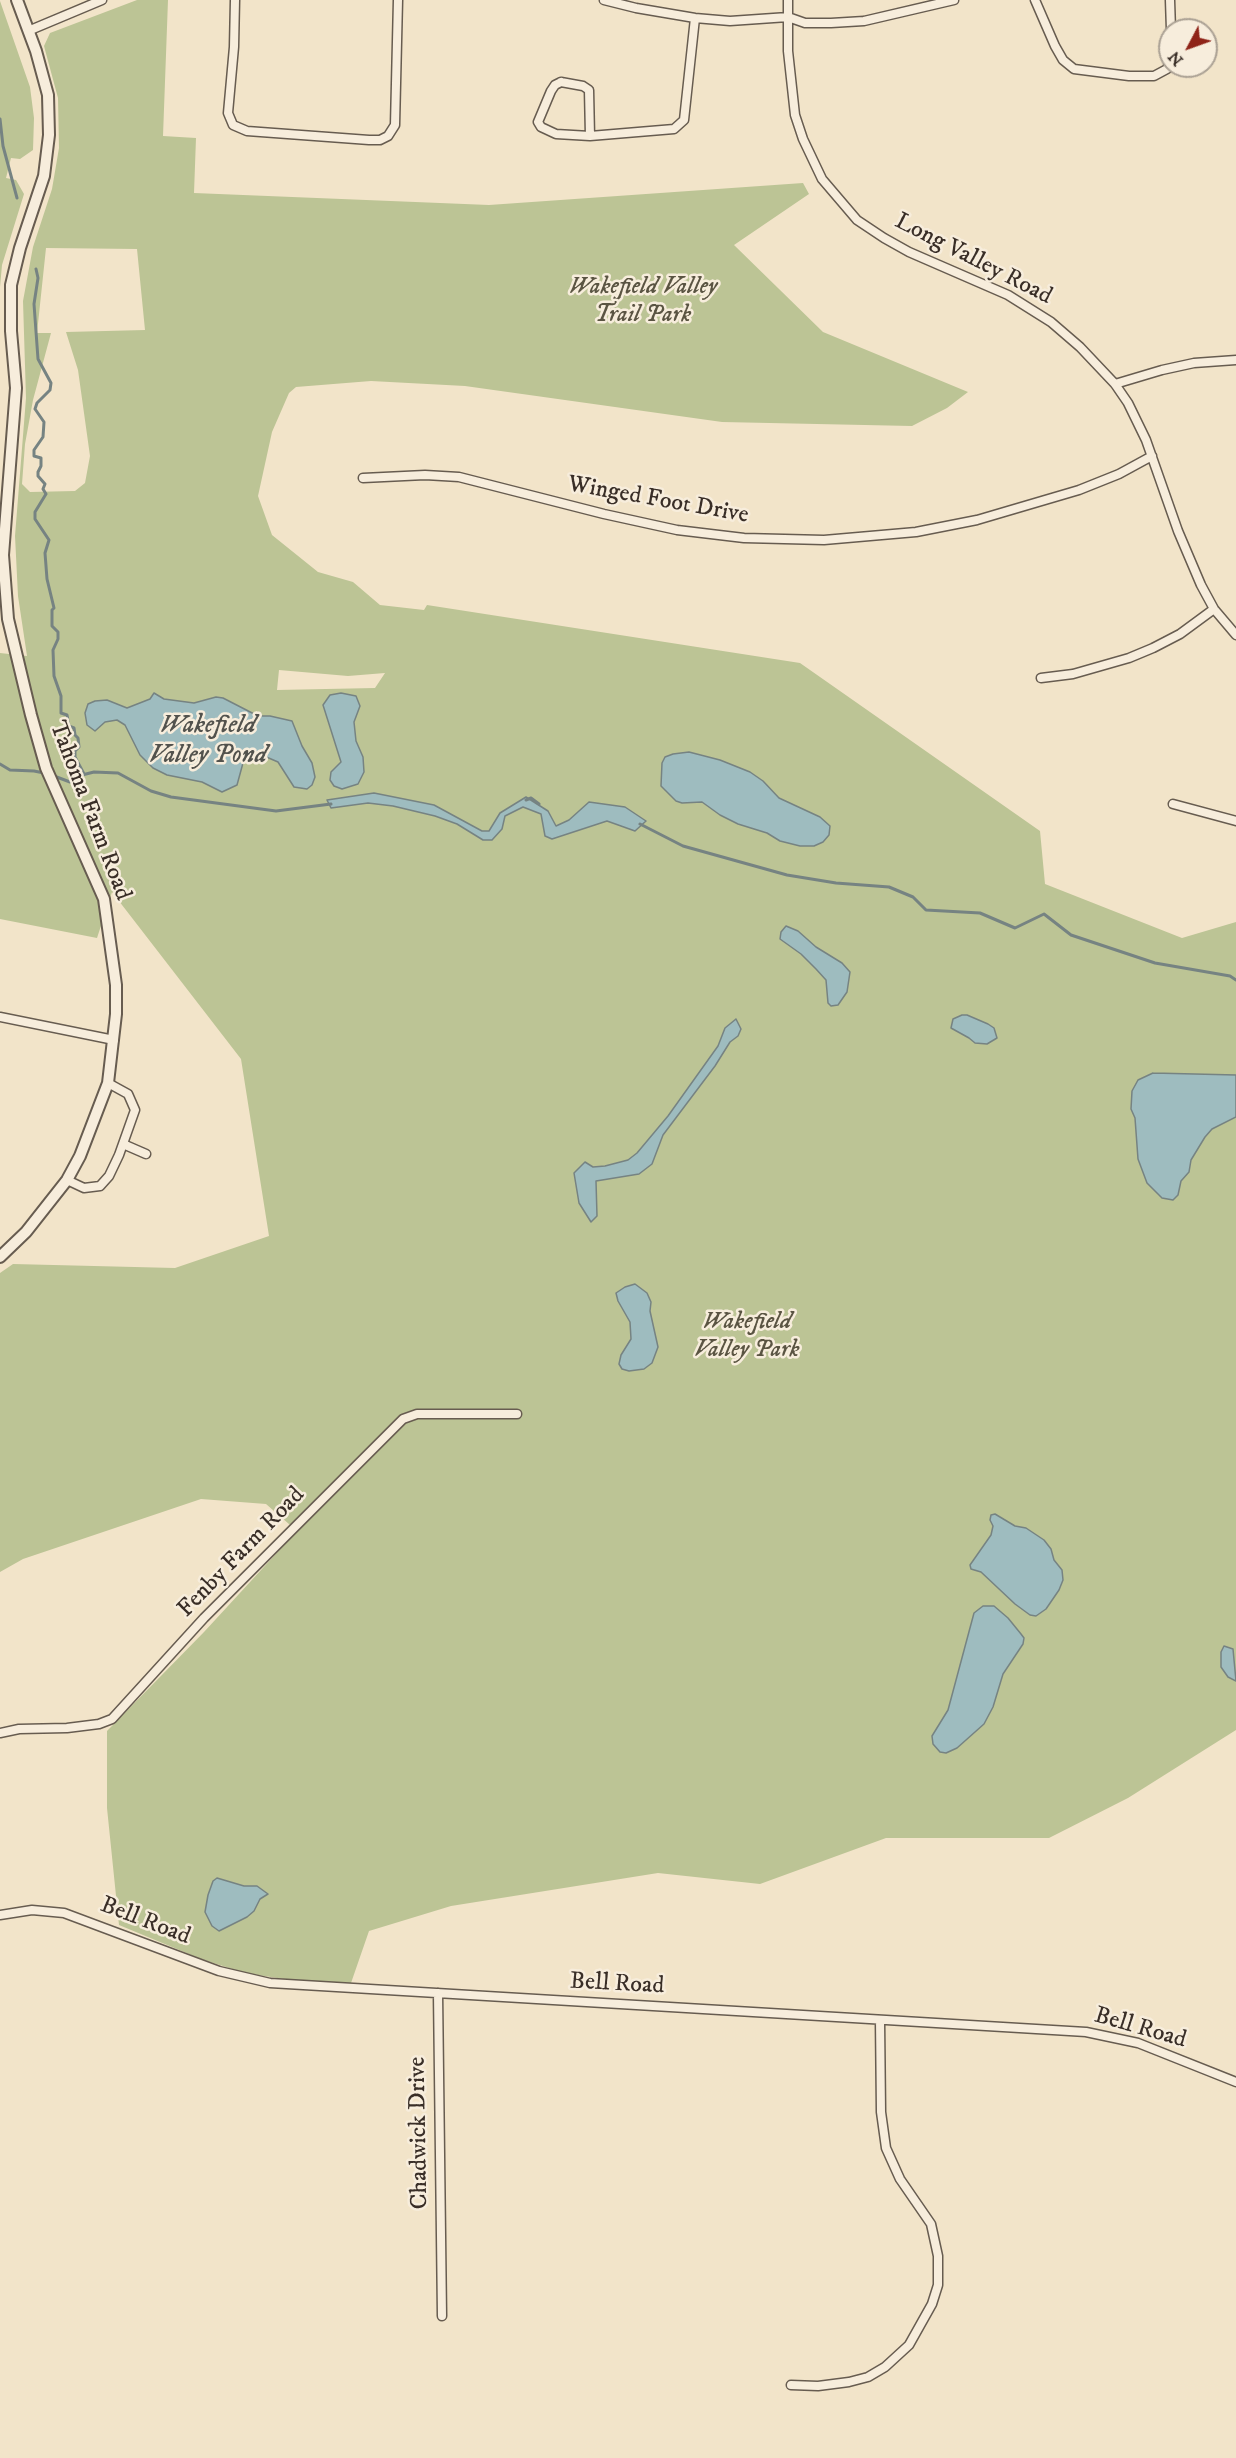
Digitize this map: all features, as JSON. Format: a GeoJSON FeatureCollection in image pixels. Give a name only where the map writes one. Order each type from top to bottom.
{"type":"FeatureCollection","features":[{"type":"Feature","properties":{"kind":"street","name":"Tahoma Farm Road"},"geometry":{"type":"LineString","coordinates":[[0,1257],[26,1232],[68,1180],[89,1136],[108,1083],[114,1040],[116,985],[104,899],[46,768],[8,619],[2,555],[16,388],[11,331],[11,285],[20,248],[44,176],[49,135],[48,95],[36,51],[17,0]]}},
{"type":"Feature","properties":{"kind":"street"},"geometry":{"type":"LineString","coordinates":[[28,31],[102,0]]}},
{"type":"Feature","properties":{"kind":"street"},"geometry":{"type":"LineString","coordinates":[[235,0],[234,47],[228,113],[233,125],[247,131],[380,140],[387,136],[395,125],[398,0]]}},
{"type":"Feature","properties":{"kind":"street"},"geometry":{"type":"LineString","coordinates":[[604,0],[695,18],[730,21],[788,17],[805,22],[864,21],[954,0]]}},
{"type":"Feature","properties":{"kind":"street","name":"Long Valley Road"},"geometry":{"type":"LineString","coordinates":[[788,0],[788,51],[795,115],[803,139],[822,180],[857,220],[884,238],[909,252],[985,284],[1041,315],[1067,334],[1115,384],[1128,403],[1152,456],[1189,559],[1214,609],[1236,635]]}},
{"type":"Feature","properties":{"kind":"street"},"geometry":{"type":"LineString","coordinates":[[1035,0],[1054,46],[1063,60],[1074,69],[1129,76],[1154,76],[1158,74]]}},
{"type":"Feature","properties":{"kind":"street"},"geometry":{"type":"LineString","coordinates":[[1170,0],[1171,18]]}},
{"type":"Feature","properties":{"kind":"street"},"geometry":{"type":"LineString","coordinates":[[590,136],[589,90],[579,84],[558,83],[551,91],[538,122],[541,127],[556,134],[590,136],[674,129],[684,120],[695,18]]}},
{"type":"Feature","properties":{"kind":"street"},"geometry":{"type":"LineString","coordinates":[[1115,384],[1194,363],[1236,360]]}},
{"type":"Feature","properties":{"kind":"street","name":"Winged Foot Drive"},"geometry":{"type":"LineString","coordinates":[[363,478],[415,475],[459,477],[677,530],[744,538],[824,540],[905,533],[977,520],[1079,490],[1119,474],[1152,456]]}},
{"type":"Feature","properties":{"kind":"street"},"geometry":{"type":"LineString","coordinates":[[1041,678],[1084,671],[1153,648],[1180,634],[1214,609]]}},
{"type":"Feature","properties":{"kind":"street"},"geometry":{"type":"LineString","coordinates":[[1173,804],[1236,821]]}},
{"type":"Feature","properties":{"kind":"street"},"geometry":{"type":"LineString","coordinates":[[0,1017],[114,1040]]}},
{"type":"Feature","properties":{"kind":"street"},"geometry":{"type":"LineString","coordinates":[[68,1180],[84,1188],[100,1186],[109,1176],[123,1144],[134,1116],[134,1103],[128,1094],[108,1083]]}},
{"type":"Feature","properties":{"kind":"street"},"geometry":{"type":"LineString","coordinates":[[123,1144],[146,1154]]}},
{"type":"Feature","properties":{"kind":"street","name":"Fenby Farm Road"},"geometry":{"type":"LineString","coordinates":[[0,1733],[19,1729],[67,1728],[99,1724],[112,1719],[204,1618],[403,1419],[417,1414],[517,1414]]}},
{"type":"Feature","properties":{"kind":"street","name":"Bell Road"},"geometry":{"type":"LineString","coordinates":[[0,1915],[32,1910],[64,1913],[219,1971],[260,1981],[306,1986],[1103,2034],[1138,2043],[1236,2082]]}},
{"type":"Feature","properties":{"kind":"street","name":"Chadwick Drive"},"geometry":{"type":"LineString","coordinates":[[438,1993],[442,2316]]}},
{"type":"Feature","properties":{"kind":"street"},"geometry":{"type":"LineString","coordinates":[[791,2385],[818,2386],[849,2382],[868,2377],[885,2367],[909,2345],[932,2304],[938,2285],[938,2256],[931,2224],[900,2179],[886,2148],[881,2112],[880,2020]]}},
{"type":"Feature","properties":{"kind":"green space","name":"Wakefield Valley Park"},"geometry":{"type":"Polygon","coordinates":[[[137,0],[168,0],[163,136],[196,138],[194,193],[489,205],[803,183],[809,194],[734,245],[823,332],[968,392],[947,408],[912,426],[722,422],[465,386],[371,381],[296,387],[289,393],[272,432],[258,496],[272,535],[318,572],[353,582],[380,605],[424,610],[427,605],[800,663],[1040,831],[1045,884],[1182,938],[1236,922],[1236,1730],[1128,1798],[1049,1838],[886,1838],[760,1884],[658,1873],[451,1906],[369,1931],[351,1983],[297,1981],[245,1973],[201,1959],[119,1925],[107,1808],[107,1731],[204,1632],[297,1531],[266,1504],[201,1499],[23,1559],[0,1572],[0,1273],[13,1264],[175,1268],[269,1236],[241,1059],[112,892],[97,938],[0,919],[0,653],[27,656],[18,596],[15,536],[26,398],[23,301],[33,247],[52,189],[59,148],[58,98],[44,46],[50,33],[137,0]],[[46,248],[37,333],[51,333],[33,400],[25,444],[22,484],[30,492],[75,491],[85,483],[90,456],[78,370],[66,332],[145,330],[137,249],[46,248]],[[279,670],[277,690],[375,688],[385,673],[348,676],[279,670]]]}},
{"type":"Feature","properties":{"kind":"green space"},"geometry":{"type":"Polygon","coordinates":[[[0,1],[30,87],[34,118],[33,150],[20,159],[11,158],[6,178],[16,180],[24,194],[2,265],[0,287],[0,1]]]}},
{"type":"Feature","properties":{"kind":"water","name":"Wakefield Valley Pond"},"geometry":{"type":"Polygon","coordinates":[[[154,693],[164,699],[194,703],[216,697],[223,698],[258,716],[292,721],[312,763],[315,777],[312,785],[307,789],[294,787],[278,762],[264,756],[251,756],[243,763],[237,785],[222,792],[202,782],[167,775],[153,768],[140,755],[125,725],[117,720],[105,722],[95,731],[87,725],[85,713],[88,704],[107,700],[127,708],[150,699],[154,693]]]}},
{"type":"Feature","properties":{"kind":"water"},"geometry":{"type":"Polygon","coordinates":[[[341,693],[356,696],[360,706],[354,722],[356,741],[363,757],[364,772],[358,784],[342,789],[334,786],[330,780],[331,772],[341,762],[323,705],[330,695],[341,693]]]}},
{"type":"Feature","properties":{"kind":"water"},"geometry":{"type":"Polygon","coordinates":[[[689,752],[720,760],[750,772],[763,781],[779,798],[820,817],[830,826],[829,835],[823,842],[814,846],[800,846],[780,841],[767,833],[738,824],[702,802],[676,801],[661,786],[662,763],[665,757],[689,752]]]}},
{"type":"Feature","properties":{"kind":"water"},"geometry":{"type":"Polygon","coordinates":[[[374,793],[434,805],[482,831],[489,831],[500,813],[526,797],[548,811],[556,826],[569,820],[589,802],[625,807],[646,821],[635,831],[607,821],[552,839],[545,836],[541,814],[523,807],[505,816],[502,829],[492,840],[483,840],[457,824],[435,816],[393,806],[368,803],[331,808],[327,800],[374,793]]]}},
{"type":"Feature","properties":{"kind":"water"},"geometry":{"type":"Polygon","coordinates":[[[786,926],[798,931],[816,947],[842,963],[850,972],[847,992],[838,1005],[831,1006],[828,1003],[826,980],[801,954],[780,939],[781,932],[786,926]]]}},
{"type":"Feature","properties":{"kind":"water"},"geometry":{"type":"Polygon","coordinates":[[[962,1015],[988,1024],[994,1028],[997,1038],[987,1044],[975,1043],[951,1028],[953,1019],[962,1015]]]}},
{"type":"Feature","properties":{"kind":"water"},"geometry":{"type":"Polygon","coordinates":[[[736,1019],[741,1029],[738,1036],[730,1042],[715,1066],[663,1135],[652,1164],[639,1174],[596,1181],[597,1216],[591,1222],[579,1203],[574,1173],[585,1162],[593,1167],[605,1166],[628,1160],[637,1153],[668,1116],[718,1046],[725,1028],[736,1019]]]}},
{"type":"Feature","properties":{"kind":"water"},"geometry":{"type":"Polygon","coordinates":[[[1153,1073],[1236,1075],[1236,1117],[1212,1129],[1205,1137],[1191,1160],[1189,1172],[1181,1181],[1178,1195],[1173,1200],[1162,1198],[1147,1183],[1138,1159],[1135,1118],[1131,1109],[1132,1091],[1138,1080],[1153,1073]]]}},
{"type":"Feature","properties":{"kind":"water"},"geometry":{"type":"Polygon","coordinates":[[[635,1284],[647,1293],[651,1302],[650,1311],[658,1347],[652,1363],[644,1369],[629,1371],[622,1369],[619,1364],[621,1355],[631,1339],[630,1322],[616,1293],[635,1284]]]}},
{"type":"Feature","properties":{"kind":"water"},"geometry":{"type":"Polygon","coordinates":[[[995,1514],[1015,1526],[1026,1528],[1044,1540],[1062,1570],[1063,1580],[1059,1590],[1046,1609],[1036,1616],[1030,1615],[1015,1604],[981,1572],[971,1569],[970,1565],[991,1535],[993,1526],[990,1520],[991,1515],[995,1514]]]}},
{"type":"Feature","properties":{"kind":"water"},"geometry":{"type":"Polygon","coordinates":[[[983,1606],[994,1606],[1008,1618],[1024,1638],[1023,1644],[1003,1674],[993,1707],[984,1724],[957,1748],[946,1753],[940,1752],[933,1744],[932,1736],[948,1710],[974,1613],[983,1606]]]}},
{"type":"Feature","properties":{"kind":"water"},"geometry":{"type":"Polygon","coordinates":[[[1224,1646],[1233,1649],[1236,1681],[1228,1677],[1221,1667],[1221,1652],[1224,1646]]]}},
{"type":"Feature","properties":{"kind":"water"},"geometry":{"type":"Polygon","coordinates":[[[217,1878],[244,1886],[257,1886],[268,1894],[260,1899],[254,1911],[247,1917],[219,1931],[212,1926],[205,1912],[208,1895],[213,1881],[217,1878]]]}},
{"type":"Feature","properties":{"kind":"waterway"},"geometry":{"type":"LineString","coordinates":[[0,119],[3,146],[17,198]]}},
{"type":"Feature","properties":{"kind":"waterway"},"geometry":{"type":"LineString","coordinates":[[36,269],[38,278],[34,304],[38,359],[51,383],[50,390],[37,403],[35,409],[44,422],[43,437],[34,450],[34,456],[41,458],[38,476],[45,484],[43,489],[46,494],[35,512],[35,519],[49,540],[45,553],[47,579],[54,608],[52,626],[58,632],[58,639],[53,650],[54,676],[61,696],[61,713],[67,715],[69,726],[74,728],[78,738],[79,747],[75,751],[75,757],[84,774]]}},
{"type":"Feature","properties":{"kind":"waterway"},"geometry":{"type":"LineString","coordinates":[[0,764],[10,770],[44,773]]}},
{"type":"Feature","properties":{"kind":"waterway"},"geometry":{"type":"LineString","coordinates":[[54,776],[70,782],[82,775],[94,772],[118,773],[151,791],[171,797],[276,811],[331,804]]}},
{"type":"Feature","properties":{"kind":"waterway"},"geometry":{"type":"LineString","coordinates":[[526,800],[531,798],[539,804]]}},
{"type":"Feature","properties":{"kind":"waterway"},"geometry":{"type":"LineString","coordinates":[[640,824],[683,846],[787,875],[836,883],[889,887],[913,897],[926,910],[980,913],[1015,928],[1044,914],[1071,935],[1155,963],[1230,976],[1236,980]]}},
{"type":"Feature","properties":{"kind":"park label","name":"Wakefield Valley Trail Park"},"geometry":{"type":"Point","coordinates":[643,302]}}]}
